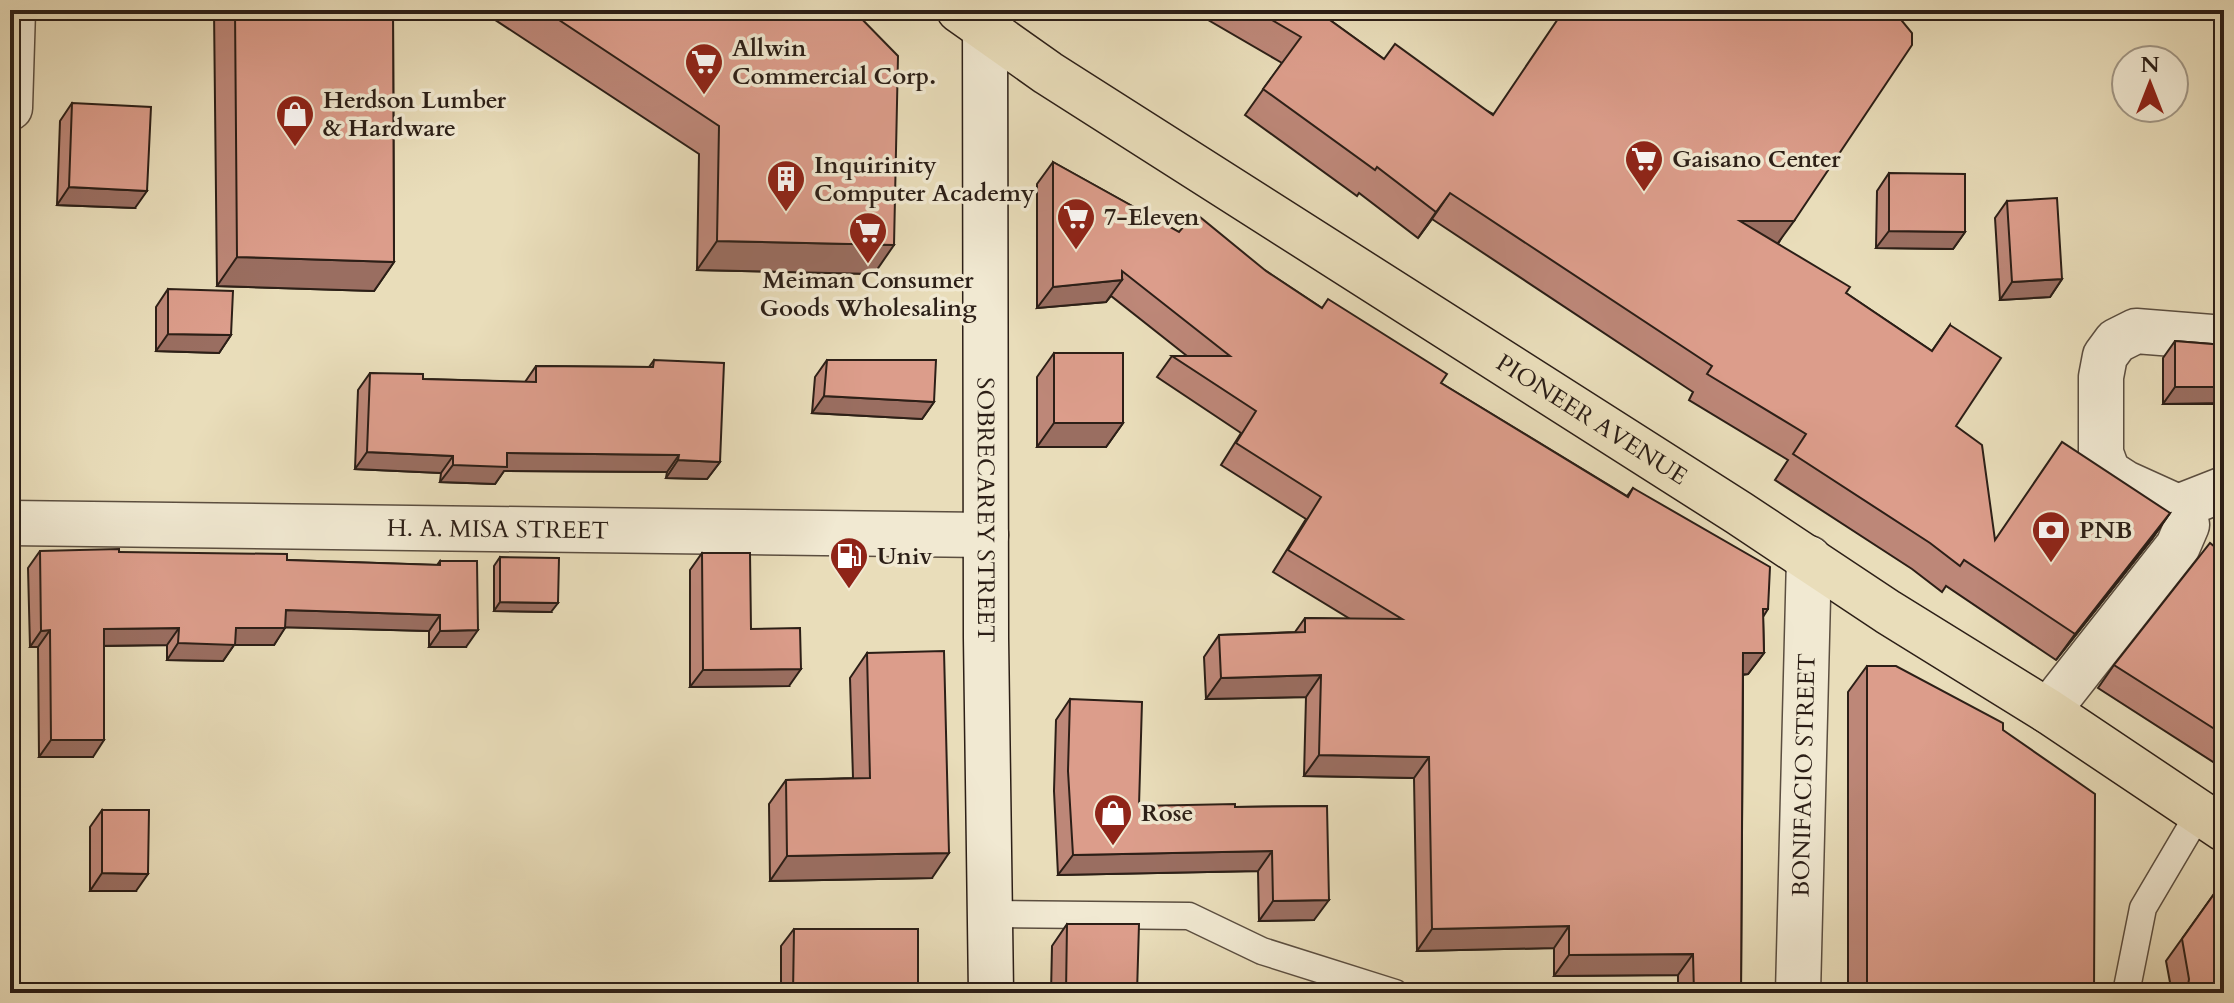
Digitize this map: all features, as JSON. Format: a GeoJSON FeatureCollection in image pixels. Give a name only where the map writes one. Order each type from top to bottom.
{"type":"FeatureCollection","features":[{"type":"Feature","properties":{"kind":"highway","name":"PIONEER AVENUE"},"geometry":{"type":"LineString","coordinates":[[976,16],[1048,73],[1809,558],[1888,612],[2048,711],[2212,821]]}},
{"type":"Feature","properties":{"kind":"street"},"geometry":{"type":"LineString","coordinates":[[10,108],[13,10]]}},
{"type":"Feature","properties":{"kind":"street","name":"SOBRECAREY STREET"},"geometry":{"type":"LineString","coordinates":[[976,16],[991,993]]}},
{"type":"Feature","properties":{"kind":"street"},"geometry":{"type":"LineString","coordinates":[[2048,711],[2185,535],[2187,520],[2178,507],[2108,472],[2101,453],[2101,377],[2105,356],[2116,341],[2136,331],[2224,338]]}},
{"type":"Feature","properties":{"kind":"street"},"geometry":{"type":"LineString","coordinates":[[2178,507],[2224,489]]}},
{"type":"Feature","properties":{"kind":"street","name":"H. A. MISA STREET"},"geometry":{"type":"LineString","coordinates":[[10,523],[986,535]]}},
{"type":"Feature","properties":{"kind":"street","name":"BONIFACIO STREET"},"geometry":{"type":"LineString","coordinates":[[1798,993],[1809,558]]}},
{"type":"Feature","properties":{"kind":"lane"},"geometry":{"type":"LineString","coordinates":[[2126,993],[2143,908],[2212,821]]}},
{"type":"Feature","properties":{"kind":"lane"},"geometry":{"type":"LineString","coordinates":[[992,914],[1189,916],[1262,951],[1395,993]]}},
{"type":"Feature","properties":{"kind":"building","name":"Herdson Lumber & Hardware"},"geometry":{"type":"Polygon","coordinates":[[[235,10],[393,10],[394,262],[237,257],[235,10]]]}},
{"type":"Feature","properties":{"kind":"building"},"geometry":{"type":"Polygon","coordinates":[[[544,10],[853,10],[898,56],[894,245],[717,241],[719,126],[544,10]]]}},
{"type":"Feature","properties":{"kind":"building"},"geometry":{"type":"Polygon","coordinates":[[[1255,10],[1316,10],[1384,59],[1395,44],[1493,115],[1564,10],[1910,10],[1902,21],[1912,33],[1912,45],[1794,221],[1740,221],[1850,287],[1846,293],[1932,351],[1950,325],[2001,358],[1956,426],[1982,445],[1995,540],[2062,442],[2170,513],[2075,634],[1964,560],[1960,566],[1793,454],[1806,434],[1707,374],[1712,366],[1450,193],[1436,212],[1377,167],[1375,170],[1263,89],[1301,37],[1255,10]]]}},
{"type":"Feature","properties":{"kind":"building"},"geometry":{"type":"Polygon","coordinates":[[[72,103],[151,107],[147,191],[69,187],[72,103]]]}},
{"type":"Feature","properties":{"kind":"building"},"geometry":{"type":"Polygon","coordinates":[[[1053,162],[1179,232],[1195,213],[1266,271],[1322,308],[1328,299],[1447,374],[1441,383],[1628,497],[1633,488],[1770,567],[1768,609],[1763,609],[1764,653],[1743,653],[1741,993],[1694,993],[1693,954],[1569,955],[1569,926],[1432,929],[1429,757],[1319,755],[1321,675],[1221,678],[1219,635],[1305,632],[1305,618],[1402,619],[1288,550],[1321,497],[1236,443],[1256,411],[1172,356],[1230,356],[1122,271],[1122,280],[1053,287],[1053,162]]]}},
{"type":"Feature","properties":{"kind":"building"},"geometry":{"type":"Polygon","coordinates":[[[1889,173],[1965,174],[1965,232],[1889,231],[1889,173]]]}},
{"type":"Feature","properties":{"kind":"building"},"geometry":{"type":"Polygon","coordinates":[[[2057,198],[2062,279],[2012,282],[2007,201],[2057,198]]]}},
{"type":"Feature","properties":{"kind":"building"},"geometry":{"type":"Polygon","coordinates":[[[168,289],[233,291],[231,335],[168,334],[168,289]]]}},
{"type":"Feature","properties":{"kind":"building"},"geometry":{"type":"Polygon","coordinates":[[[2175,341],[2224,345],[2224,387],[2175,387],[2175,341]]]}},
{"type":"Feature","properties":{"kind":"building"},"geometry":{"type":"Polygon","coordinates":[[[1054,353],[1123,353],[1123,423],[1054,423],[1054,353]]]}},
{"type":"Feature","properties":{"kind":"building"},"geometry":{"type":"Polygon","coordinates":[[[654,360],[724,363],[720,462],[678,460],[679,455],[507,453],[507,467],[453,465],[453,456],[367,452],[370,373],[423,374],[423,379],[536,382],[536,366],[653,367],[654,360]]]}},
{"type":"Feature","properties":{"kind":"building"},"geometry":{"type":"Polygon","coordinates":[[[827,360],[936,360],[934,402],[824,396],[827,360]]]}},
{"type":"Feature","properties":{"kind":"building"},"geometry":{"type":"Polygon","coordinates":[[[2224,534],[2224,735],[2114,665],[2210,543],[2215,547],[2224,534]]]}},
{"type":"Feature","properties":{"kind":"building"},"geometry":{"type":"Polygon","coordinates":[[[119,549],[119,552],[287,554],[287,560],[440,565],[440,561],[477,561],[478,630],[440,631],[440,615],[286,610],[285,628],[236,628],[235,645],[178,643],[179,628],[104,629],[104,740],[51,740],[50,630],[41,631],[40,551],[119,549]]]}},
{"type":"Feature","properties":{"kind":"building"},"geometry":{"type":"Polygon","coordinates":[[[702,553],[750,553],[751,629],[800,628],[801,669],[703,670],[702,553]]]}},
{"type":"Feature","properties":{"kind":"building"},"geometry":{"type":"Polygon","coordinates":[[[500,557],[559,558],[558,603],[500,602],[500,557]]]}},
{"type":"Feature","properties":{"kind":"building"},"geometry":{"type":"Polygon","coordinates":[[[944,651],[949,853],[787,856],[786,780],[870,778],[867,653],[944,651]]]}},
{"type":"Feature","properties":{"kind":"building"},"geometry":{"type":"Polygon","coordinates":[[[1867,666],[1896,666],[2003,723],[2003,730],[2095,794],[2094,993],[1867,993],[1867,666]]]}},
{"type":"Feature","properties":{"kind":"building"},"geometry":{"type":"Polygon","coordinates":[[[1070,699],[1142,702],[1139,806],[1327,806],[1329,900],[1273,901],[1272,851],[1073,855],[1068,771],[1070,699]]]}},
{"type":"Feature","properties":{"kind":"building"},"geometry":{"type":"Polygon","coordinates":[[[102,810],[149,810],[148,874],[102,873],[102,810]]]}},
{"type":"Feature","properties":{"kind":"building"},"geometry":{"type":"Polygon","coordinates":[[[2224,880],[2224,993],[2187,993],[2189,979],[2182,939],[2224,880]]]}},
{"type":"Feature","properties":{"kind":"building"},"geometry":{"type":"Polygon","coordinates":[[[1067,924],[1139,924],[1137,993],[1066,993],[1067,924]]]}},
{"type":"Feature","properties":{"kind":"building"},"geometry":{"type":"Polygon","coordinates":[[[794,929],[918,929],[918,993],[793,993],[794,929]]]}},
{"type":"Feature","properties":{"kind":"place","name":"Allwin Commercial Corp."},"geometry":{"type":"Point","coordinates":[704,96]}},
{"type":"Feature","properties":{"kind":"place","name":"Herdson Lumber & Hardware"},"geometry":{"type":"Point","coordinates":[295,148]}},
{"type":"Feature","properties":{"kind":"place","name":"Gaisano Center"},"geometry":{"type":"Point","coordinates":[1644,193]}},
{"type":"Feature","properties":{"kind":"place","name":"Inquirinity Computer Academy"},"geometry":{"type":"Point","coordinates":[786,213]}},
{"type":"Feature","properties":{"kind":"place","name":"7-Eleven"},"geometry":{"type":"Point","coordinates":[1076,251]}},
{"type":"Feature","properties":{"kind":"place","name":"Meiman Consumer Goods Wholesaling"},"geometry":{"type":"Point","coordinates":[868,265]}},
{"type":"Feature","properties":{"kind":"place","name":"PNB"},"geometry":{"type":"Point","coordinates":[2051,564]}},
{"type":"Feature","properties":{"kind":"place","name":"Univ"},"geometry":{"type":"Point","coordinates":[849,590]}},
{"type":"Feature","properties":{"kind":"place","name":"Rose"},"geometry":{"type":"Point","coordinates":[1113,847]}}]}
